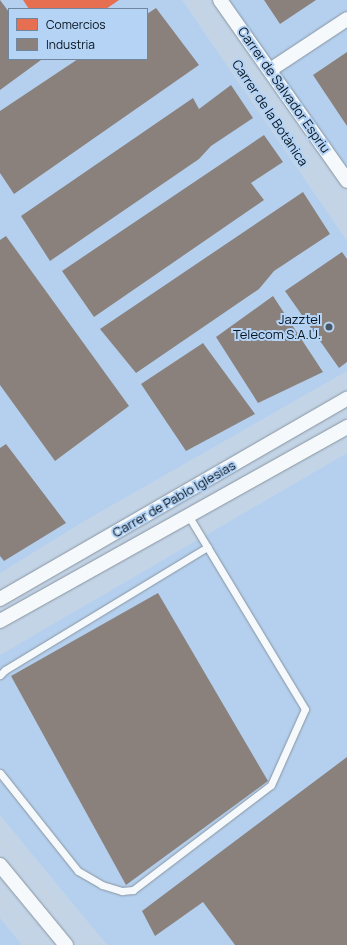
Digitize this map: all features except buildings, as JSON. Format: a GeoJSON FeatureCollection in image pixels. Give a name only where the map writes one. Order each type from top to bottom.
{"type":"FeatureCollection","features":[{"type":"Feature","properties":{"kind":"street","name":"Carrer de Salvador Espriu"},"geometry":{"type":"LineString","coordinates":[[220,0],[347,181]]}},
{"type":"Feature","properties":{"kind":"street"},"geometry":{"type":"LineString","coordinates":[[270,70],[347,19]]}},
{"type":"Feature","properties":{"kind":"street","name":"Carrer de Pablo Iglesias"},"geometry":{"type":"LineString","coordinates":[[0,599],[347,399]]}},
{"type":"Feature","properties":{"kind":"street","name":"Carrer de Pablo Iglesias"},"geometry":{"type":"LineString","coordinates":[[0,621],[347,426]]}},
{"type":"Feature","properties":{"kind":"street"},"geometry":{"type":"LineString","coordinates":[[0,866],[66,945]]}},
{"type":"Feature","properties":{"kind":"lane"},"geometry":{"type":"LineString","coordinates":[[0,773],[78,871],[102,885],[122,891],[132,890],[271,785],[305,709],[188,515]]}},
{"type":"Feature","properties":{"kind":"lane"},"geometry":{"type":"LineString","coordinates":[[0,675],[5,670],[207,546]]}},
{"type":"Feature","properties":{"kind":"path","name":"Carrer de la Botànica"},"geometry":{"type":"LineString","coordinates":[[192,0],[347,225]]}},
{"type":"Feature","properties":{"kind":"path"},"geometry":{"type":"LineString","coordinates":[[0,837],[66,917],[64,919]]}},
{"type":"Feature","properties":{"kind":"path"},"geometry":{"type":"LineString","coordinates":[[0,897],[40,939]]}},
{"type":"Feature","properties":{"kind":"path"},"geometry":{"type":"LineString","coordinates":[[29,938],[33,935]]}},
{"type":"Feature","properties":{"kind":"shaded area"},"geometry":{"type":"Polygon","coordinates":[[[0,0],[182,0],[347,241],[347,371],[86,520],[0,573],[0,0]]]}},
{"type":"Feature","properties":{"kind":"shaded area"},"geometry":{"type":"Polygon","coordinates":[[[226,0],[347,0],[347,176],[226,0]]]}},
{"type":"Feature","properties":{"kind":"shaded area"},"geometry":{"type":"Polygon","coordinates":[[[347,453],[347,945],[107,945],[0,815],[0,655],[347,453]]]}},
{"type":"Feature","properties":{"kind":"shaded area"},"geometry":{"type":"Polygon","coordinates":[[[0,918],[22,945],[0,945],[0,918]]]}},
{"type":"Feature","properties":{"kind":"place","name":"Jazztel Telecom S.A.U."},"geometry":{"type":"Point","coordinates":[329,327]}}]}
